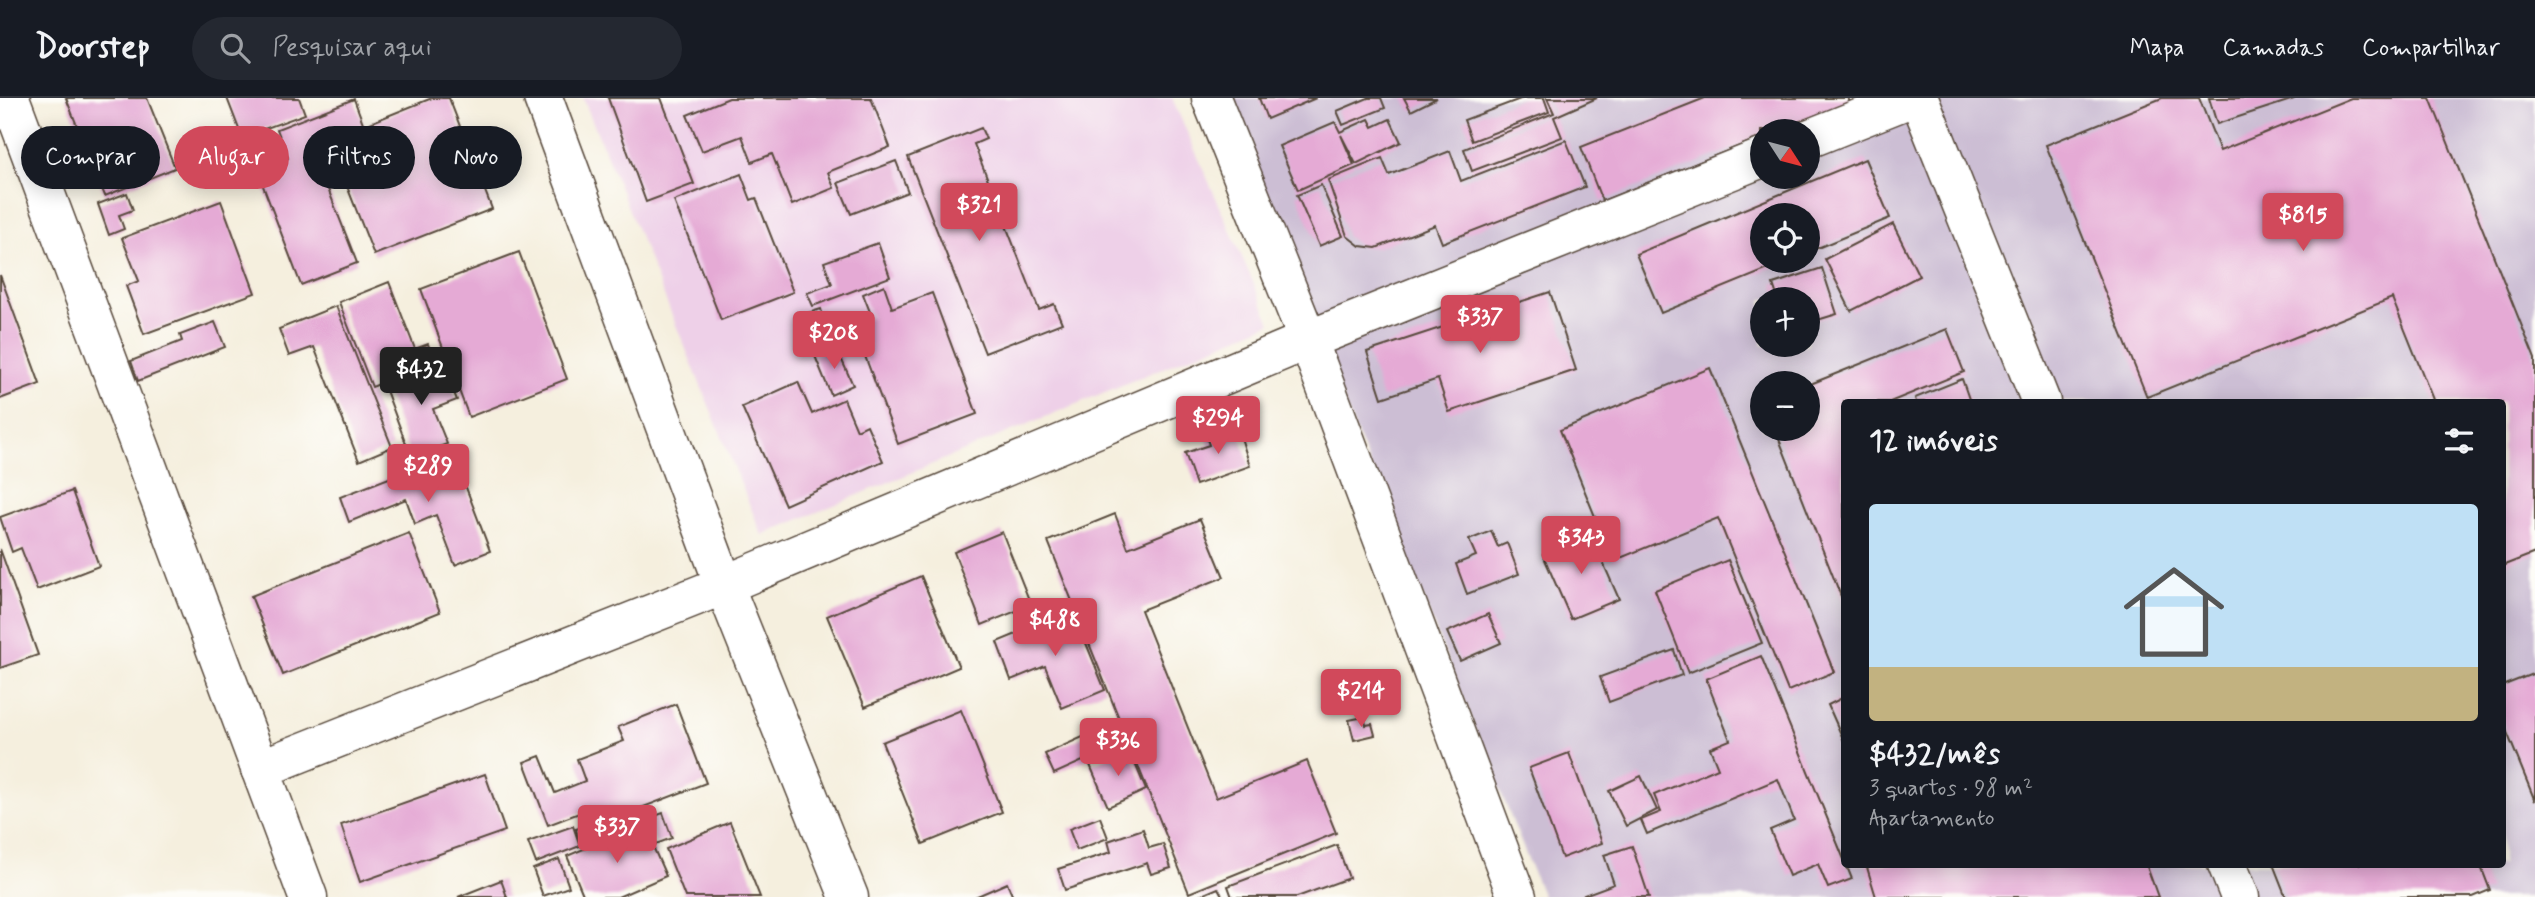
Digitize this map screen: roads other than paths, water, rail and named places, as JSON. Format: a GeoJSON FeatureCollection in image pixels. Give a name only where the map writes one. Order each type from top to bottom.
{"type":"FeatureCollection","features":[{"type":"Feature","properties":{"kind":"street"},"geometry":{"type":"LineString","coordinates":[[10,98],[308,897]]}},
{"type":"Feature","properties":{"kind":"street"},"geometry":{"type":"LineString","coordinates":[[543,98],[724,584],[849,897]]}},
{"type":"Feature","properties":{"kind":"street"},"geometry":{"type":"LineString","coordinates":[[1211,98],[1308,340],[1517,897]]}},
{"type":"Feature","properties":{"kind":"street"},"geometry":{"type":"LineString","coordinates":[[1820,134],[1911,98]]}},
{"type":"Feature","properties":{"kind":"street"},"geometry":{"type":"LineString","coordinates":[[1919,98],[2040,399]]}},
{"type":"Feature","properties":{"kind":"street"},"geometry":{"type":"LineString","coordinates":[[260,769],[724,584],[1308,340],[1750,163]]}},
{"type":"Feature","properties":{"kind":"street"},"geometry":{"type":"LineString","coordinates":[[2229,868],[2240,897]]}}]}
